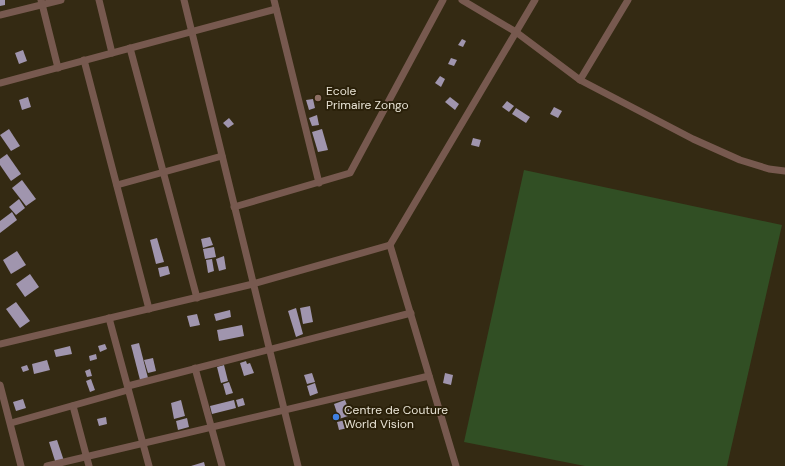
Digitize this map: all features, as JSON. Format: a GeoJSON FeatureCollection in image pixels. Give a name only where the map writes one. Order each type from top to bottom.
{"type":"FeatureCollection","features":[{"type":"Feature","properties":{"kind":"street"},"geometry":{"type":"LineString","coordinates":[[0,15],[41,2],[61,0]]}},
{"type":"Feature","properties":{"kind":"street"},"geometry":{"type":"LineString","coordinates":[[99,0],[112,53]]}},
{"type":"Feature","properties":{"kind":"street"},"geometry":{"type":"LineString","coordinates":[[184,0],[298,466]]}},
{"type":"Feature","properties":{"kind":"street"},"geometry":{"type":"LineString","coordinates":[[274,0],[319,183]]}},
{"type":"Feature","properties":{"kind":"street"},"geometry":{"type":"LineString","coordinates":[[234,207],[350,173],[442,0]]}},
{"type":"Feature","properties":{"kind":"street"},"geometry":{"type":"LineString","coordinates":[[462,0],[516,32],[580,80],[693,139],[740,160],[770,169],[785,171]]}},
{"type":"Feature","properties":{"kind":"street"},"geometry":{"type":"LineString","coordinates":[[0,344],[253,284],[390,245],[535,0]]}},
{"type":"Feature","properties":{"kind":"street"},"geometry":{"type":"LineString","coordinates":[[580,80],[628,0]]}},
{"type":"Feature","properties":{"kind":"street"},"geometry":{"type":"LineString","coordinates":[[41,2],[58,68]]}},
{"type":"Feature","properties":{"kind":"street"},"geometry":{"type":"LineString","coordinates":[[0,81],[58,68],[276,9]]}},
{"type":"Feature","properties":{"kind":"street"},"geometry":{"type":"LineString","coordinates":[[130,48],[196,298]]}},
{"type":"Feature","properties":{"kind":"street"},"geometry":{"type":"LineString","coordinates":[[84,60],[149,309]]}},
{"type":"Feature","properties":{"kind":"street"},"geometry":{"type":"LineString","coordinates":[[117,185],[222,156]]}},
{"type":"Feature","properties":{"kind":"street"},"geometry":{"type":"LineString","coordinates":[[390,245],[456,466]]}},
{"type":"Feature","properties":{"kind":"street"},"geometry":{"type":"LineString","coordinates":[[11,423],[73,406],[195,368],[411,313]]}},
{"type":"Feature","properties":{"kind":"street"},"geometry":{"type":"LineString","coordinates":[[110,318],[149,466]]}},
{"type":"Feature","properties":{"kind":"street"},"geometry":{"type":"LineString","coordinates":[[195,368],[222,466]]}},
{"type":"Feature","properties":{"kind":"street"},"geometry":{"type":"LineString","coordinates":[[47,466],[429,376]]}},
{"type":"Feature","properties":{"kind":"street"},"geometry":{"type":"LineString","coordinates":[[0,385],[21,466]]}},
{"type":"Feature","properties":{"kind":"street"},"geometry":{"type":"LineString","coordinates":[[73,406],[89,466]]}},
{"type":"Feature","properties":{"kind":"green space"},"geometry":{"type":"Polygon","coordinates":[[[524,170],[782,225],[727,466],[585,466],[464,442],[524,170]]]}},
{"type":"Feature","properties":{"kind":"building"},"geometry":{"type":"Polygon","coordinates":[[[0,0],[5,0],[5,5],[0,6],[0,0]]]}},
{"type":"Feature","properties":{"kind":"building"},"geometry":{"type":"Polygon","coordinates":[[[462,39],[466,41],[463,47],[458,45],[462,39]]]}},
{"type":"Feature","properties":{"kind":"building"},"geometry":{"type":"Polygon","coordinates":[[[23,50],[27,61],[19,64],[15,53],[23,50]]]}},
{"type":"Feature","properties":{"kind":"building"},"geometry":{"type":"Polygon","coordinates":[[[451,58],[457,60],[454,66],[448,64],[451,58]]]}},
{"type":"Feature","properties":{"kind":"building"},"geometry":{"type":"Polygon","coordinates":[[[440,76],[445,79],[441,87],[435,83],[440,76]]]}},
{"type":"Feature","properties":{"kind":"building"},"geometry":{"type":"Polygon","coordinates":[[[28,97],[31,107],[22,110],[19,100],[28,97]]]}},
{"type":"Feature","properties":{"kind":"building"},"geometry":{"type":"Polygon","coordinates":[[[450,97],[459,104],[455,110],[445,102],[450,97]]]}},
{"type":"Feature","properties":{"kind":"building"},"geometry":{"type":"Polygon","coordinates":[[[313,99],[315,108],[309,110],[306,100],[313,99]]]}},
{"type":"Feature","properties":{"kind":"building"},"geometry":{"type":"Polygon","coordinates":[[[507,101],[514,106],[509,112],[502,107],[507,101]]]}},
{"type":"Feature","properties":{"kind":"building"},"geometry":{"type":"Polygon","coordinates":[[[554,107],[562,111],[558,118],[550,114],[554,107]]]}},
{"type":"Feature","properties":{"kind":"building"},"geometry":{"type":"Polygon","coordinates":[[[516,108],[530,117],[526,123],[512,114],[516,108]]]}},
{"type":"Feature","properties":{"kind":"building"},"geometry":{"type":"Polygon","coordinates":[[[317,115],[319,125],[312,126],[309,118],[317,115]]]}},
{"type":"Feature","properties":{"kind":"building"},"geometry":{"type":"Polygon","coordinates":[[[229,118],[234,124],[228,128],[223,123],[229,118]]]}},
{"type":"Feature","properties":{"kind":"building"},"geometry":{"type":"Polygon","coordinates":[[[9,129],[20,146],[11,151],[0,135],[9,129]]]}},
{"type":"Feature","properties":{"kind":"building"},"geometry":{"type":"Polygon","coordinates":[[[322,129],[328,150],[318,152],[312,132],[322,129]]]}},
{"type":"Feature","properties":{"kind":"building"},"geometry":{"type":"Polygon","coordinates":[[[473,138],[481,140],[479,147],[471,145],[473,138]]]}},
{"type":"Feature","properties":{"kind":"building"},"geometry":{"type":"Polygon","coordinates":[[[7,154],[21,174],[11,181],[0,165],[0,159],[7,154]]]}},
{"type":"Feature","properties":{"kind":"building"},"geometry":{"type":"Polygon","coordinates":[[[22,180],[36,199],[26,206],[12,188],[22,180]]]}},
{"type":"Feature","properties":{"kind":"building"},"geometry":{"type":"Polygon","coordinates":[[[19,199],[25,208],[16,215],[9,207],[19,199]]]}},
{"type":"Feature","properties":{"kind":"building"},"geometry":{"type":"Polygon","coordinates":[[[12,212],[17,220],[0,233],[0,221],[12,212]]]}},
{"type":"Feature","properties":{"kind":"building"},"geometry":{"type":"Polygon","coordinates":[[[210,237],[213,245],[203,248],[201,239],[210,237]]]}},
{"type":"Feature","properties":{"kind":"building"},"geometry":{"type":"Polygon","coordinates":[[[157,238],[164,262],[156,264],[150,240],[157,238]]]}},
{"type":"Feature","properties":{"kind":"building"},"geometry":{"type":"Polygon","coordinates":[[[214,247],[216,257],[205,259],[203,249],[214,247]]]}},
{"type":"Feature","properties":{"kind":"building"},"geometry":{"type":"Polygon","coordinates":[[[17,251],[26,265],[11,274],[3,260],[17,251]]]}},
{"type":"Feature","properties":{"kind":"building"},"geometry":{"type":"Polygon","coordinates":[[[224,256],[226,269],[219,271],[216,259],[224,256]]]}},
{"type":"Feature","properties":{"kind":"building"},"geometry":{"type":"Polygon","coordinates":[[[212,259],[214,271],[208,273],[206,260],[212,259]]]}},
{"type":"Feature","properties":{"kind":"building"},"geometry":{"type":"Polygon","coordinates":[[[168,266],[170,274],[160,277],[158,268],[168,266]]]}},
{"type":"Feature","properties":{"kind":"building"},"geometry":{"type":"Polygon","coordinates":[[[30,274],[39,287],[25,297],[16,284],[30,274]]]}},
{"type":"Feature","properties":{"kind":"building"},"geometry":{"type":"Polygon","coordinates":[[[16,302],[30,321],[20,328],[6,309],[16,302]]]}},
{"type":"Feature","properties":{"kind":"building"},"geometry":{"type":"Polygon","coordinates":[[[310,306],[313,322],[303,324],[300,308],[310,306]]]}},
{"type":"Feature","properties":{"kind":"building"},"geometry":{"type":"Polygon","coordinates":[[[296,308],[303,334],[296,337],[288,311],[296,308]]]}},
{"type":"Feature","properties":{"kind":"building"},"geometry":{"type":"Polygon","coordinates":[[[230,310],[231,317],[216,321],[214,314],[230,310]]]}},
{"type":"Feature","properties":{"kind":"building"},"geometry":{"type":"Polygon","coordinates":[[[197,314],[200,325],[190,327],[187,316],[197,314]]]}},
{"type":"Feature","properties":{"kind":"building"},"geometry":{"type":"Polygon","coordinates":[[[242,325],[244,336],[219,341],[217,330],[242,325]]]}},
{"type":"Feature","properties":{"kind":"building"},"geometry":{"type":"Polygon","coordinates":[[[139,343],[148,378],[140,380],[131,345],[139,343]]]}},
{"type":"Feature","properties":{"kind":"building"},"geometry":{"type":"Polygon","coordinates":[[[105,344],[107,349],[100,352],[98,346],[105,344]]]}},
{"type":"Feature","properties":{"kind":"building"},"geometry":{"type":"Polygon","coordinates":[[[70,346],[72,354],[56,357],[54,350],[70,346]]]}},
{"type":"Feature","properties":{"kind":"building"},"geometry":{"type":"Polygon","coordinates":[[[96,354],[97,359],[90,361],[89,356],[96,354]]]}},
{"type":"Feature","properties":{"kind":"building"},"geometry":{"type":"Polygon","coordinates":[[[153,358],[156,371],[148,373],[144,360],[153,358]]]}},
{"type":"Feature","properties":{"kind":"building"},"geometry":{"type":"Polygon","coordinates":[[[47,360],[50,370],[34,374],[32,364],[47,360]]]}},
{"type":"Feature","properties":{"kind":"building"},"geometry":{"type":"Polygon","coordinates":[[[246,361],[247,364],[250,363],[254,373],[244,376],[240,363],[246,361]]]}},
{"type":"Feature","properties":{"kind":"building"},"geometry":{"type":"Polygon","coordinates":[[[27,365],[29,370],[23,372],[21,367],[27,365]]]}},
{"type":"Feature","properties":{"kind":"building"},"geometry":{"type":"Polygon","coordinates":[[[224,365],[228,381],[221,383],[217,367],[224,365]]]}},
{"type":"Feature","properties":{"kind":"building"},"geometry":{"type":"Polygon","coordinates":[[[90,369],[92,376],[87,377],[85,371],[90,369]]]}},
{"type":"Feature","properties":{"kind":"building"},"geometry":{"type":"Polygon","coordinates":[[[312,373],[315,382],[307,384],[304,375],[312,373]]]}},
{"type":"Feature","properties":{"kind":"building"},"geometry":{"type":"Polygon","coordinates":[[[445,373],[453,375],[451,385],[443,383],[445,373]]]}},
{"type":"Feature","properties":{"kind":"building"},"geometry":{"type":"Polygon","coordinates":[[[91,379],[95,390],[90,392],[86,381],[91,379]]]}},
{"type":"Feature","properties":{"kind":"building"},"geometry":{"type":"Polygon","coordinates":[[[229,382],[233,393],[226,395],[223,384],[229,382]]]}},
{"type":"Feature","properties":{"kind":"building"},"geometry":{"type":"Polygon","coordinates":[[[315,383],[318,393],[310,396],[307,386],[315,383]]]}},
{"type":"Feature","properties":{"kind":"building"},"geometry":{"type":"Polygon","coordinates":[[[243,398],[245,405],[238,407],[236,400],[243,398]]]}},
{"type":"Feature","properties":{"kind":"building"},"geometry":{"type":"Polygon","coordinates":[[[23,399],[26,408],[16,411],[13,402],[23,399]]]}},
{"type":"Feature","properties":{"kind":"building"},"geometry":{"type":"Polygon","coordinates":[[[181,400],[185,416],[174,419],[171,403],[181,400]]]}},
{"type":"Feature","properties":{"kind":"building"},"geometry":{"type":"Polygon","coordinates":[[[234,400],[236,408],[212,414],[210,406],[234,400]]]}},
{"type":"Feature","properties":{"kind":"building"},"geometry":{"type":"Polygon","coordinates":[[[345,400],[351,415],[339,419],[334,404],[345,400]]]}},
{"type":"Feature","properties":{"kind":"building"},"geometry":{"type":"Polygon","coordinates":[[[106,417],[107,424],[99,426],[97,419],[106,417]]]}},
{"type":"Feature","properties":{"kind":"building"},"geometry":{"type":"Polygon","coordinates":[[[187,418],[189,427],[178,430],[176,421],[187,418]]]}},
{"type":"Feature","properties":{"kind":"building"},"geometry":{"type":"Polygon","coordinates":[[[350,419],[352,427],[339,430],[337,422],[350,419]]]}},
{"type":"Feature","properties":{"kind":"building"},"geometry":{"type":"Polygon","coordinates":[[[57,440],[64,461],[56,464],[49,442],[57,440]]]}},
{"type":"Feature","properties":{"kind":"building"},"geometry":{"type":"Polygon","coordinates":[[[204,462],[205,466],[191,466],[204,462]]]}},
{"type":"Feature","properties":{"kind":"place","name":"Ecole Primaire Zongo"},"geometry":{"type":"Point","coordinates":[318,98]}},
{"type":"Feature","properties":{"kind":"place","name":"Centre de Couture World Vision"},"geometry":{"type":"Point","coordinates":[336,417]}}]}
